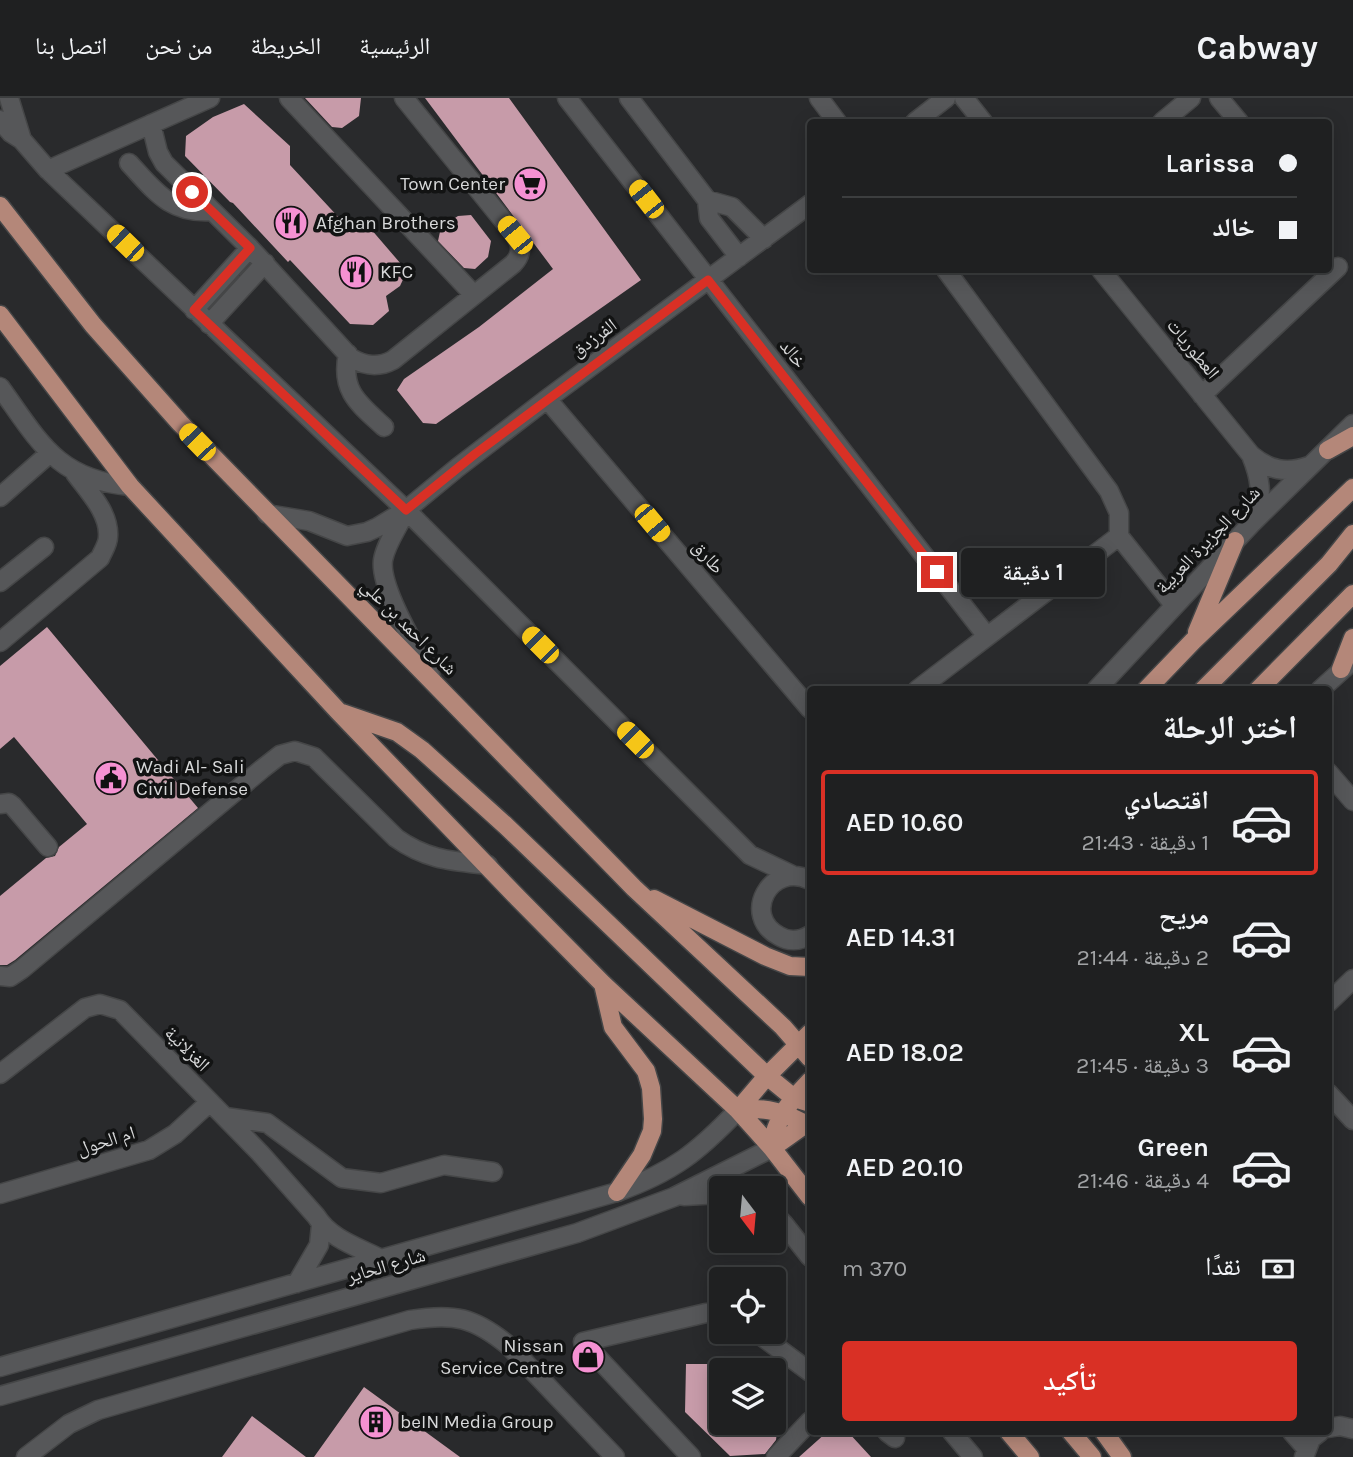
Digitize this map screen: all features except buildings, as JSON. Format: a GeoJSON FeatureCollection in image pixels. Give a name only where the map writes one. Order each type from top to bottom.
{"type":"FeatureCollection","features":[{"type":"Feature","properties":{"kind":"main road","name":"شارع احمد بن علي"},"geometry":{"type":"LineString","coordinates":[[0,206],[93,325],[180,423],[267,514],[634,888],[783,1027],[806,1045]]}},
{"type":"Feature","properties":{"kind":"main road"},"geometry":{"type":"LineString","coordinates":[[0,315],[130,486],[338,711],[603,984],[738,1110],[807,1193]]}},
{"type":"Feature","properties":{"kind":"main road"},"geometry":{"type":"LineString","coordinates":[[1328,450],[1353,436]]}},
{"type":"Feature","properties":{"kind":"main road"},"geometry":{"type":"LineString","coordinates":[[1150,686],[1193,641],[1353,488]]}},
{"type":"Feature","properties":{"kind":"main road"},"geometry":{"type":"LineString","coordinates":[[1207,686],[1329,564],[1353,534]]}},
{"type":"Feature","properties":{"kind":"main road"},"geometry":{"type":"LineString","coordinates":[[1193,641],[1235,541]]}},
{"type":"Feature","properties":{"kind":"main road"},"geometry":{"type":"LineString","coordinates":[[1262,686],[1353,594]]}},
{"type":"Feature","properties":{"kind":"main road"},"geometry":{"type":"LineString","coordinates":[[1347,665],[1353,638]]}},
{"type":"Feature","properties":{"kind":"main road"},"geometry":{"type":"LineString","coordinates":[[338,711],[397,732],[422,750],[505,825],[767,1076],[802,1100],[782,1112],[776,1124],[772,1148]]}},
{"type":"Feature","properties":{"kind":"main road"},"geometry":{"type":"LineString","coordinates":[[634,888],[765,956],[790,965],[807,967]]}},
{"type":"Feature","properties":{"kind":"main road"},"geometry":{"type":"LineString","coordinates":[[603,984],[613,1027],[646,1071],[651,1088],[652,1131],[642,1155],[617,1192]]}},
{"type":"Feature","properties":{"kind":"main road"},"geometry":{"type":"LineString","coordinates":[[738,1110],[767,1076],[806,1045]]}},
{"type":"Feature","properties":{"kind":"main road"},"geometry":{"type":"LineString","coordinates":[[738,1110],[759,1108],[782,1112],[807,1123]]}},
{"type":"Feature","properties":{"kind":"main road"},"geometry":{"type":"LineString","coordinates":[[772,1148],[807,1125]]}},
{"type":"Feature","properties":{"kind":"main road"},"geometry":{"type":"LineString","coordinates":[[1012,1435],[1030,1457]]}},
{"type":"Feature","properties":{"kind":"main road"},"geometry":{"type":"LineString","coordinates":[[1074,1435],[1092,1457]]}},
{"type":"Feature","properties":{"kind":"main road"},"geometry":{"type":"LineString","coordinates":[[1106,1435],[1122,1457]]}},
{"type":"Feature","properties":{"kind":"main road"},"geometry":{"type":"LineString","coordinates":[[1119,1435],[1128,1457]]}},
{"type":"Feature","properties":{"kind":"street"},"geometry":{"type":"LineString","coordinates":[[9,98],[22,140]]}},
{"type":"Feature","properties":{"kind":"street"},"geometry":{"type":"LineString","coordinates":[[48,170],[211,98]]}},
{"type":"Feature","properties":{"kind":"street"},"geometry":{"type":"LineString","coordinates":[[289,98],[474,295]]}},
{"type":"Feature","properties":{"kind":"street"},"geometry":{"type":"LineString","coordinates":[[151,124],[158,152],[164,163],[250,248],[348,354],[360,363],[370,365],[386,363],[474,295],[520,254],[519,241],[404,98]]}},
{"type":"Feature","properties":{"kind":"street","name":"خالد"},"geometry":{"type":"LineString","coordinates":[[567,98],[986,635]]}},
{"type":"Feature","properties":{"kind":"street"},"geometry":{"type":"LineString","coordinates":[[629,98],[707,200],[709,218],[739,257]]}},
{"type":"Feature","properties":{"kind":"street"},"geometry":{"type":"LineString","coordinates":[[819,98],[835,119]]}},
{"type":"Feature","properties":{"kind":"street"},"geometry":{"type":"LineString","coordinates":[[919,119],[946,98]]}},
{"type":"Feature","properties":{"kind":"street"},"geometry":{"type":"LineString","coordinates":[[964,98],[982,119]]}},
{"type":"Feature","properties":{"kind":"street"},"geometry":{"type":"LineString","coordinates":[[1166,119],[1191,98]]}},
{"type":"Feature","properties":{"kind":"street"},"geometry":{"type":"LineString","coordinates":[[1219,98],[1236,119]]}},
{"type":"Feature","properties":{"kind":"street"},"geometry":{"type":"LineString","coordinates":[[0,120],[48,170],[406,510],[750,855],[807,879]]}},
{"type":"Feature","properties":{"kind":"street"},"geometry":{"type":"LineString","coordinates":[[129,163],[171,204],[191,211],[212,211]]}},
{"type":"Feature","properties":{"kind":"street"},"geometry":{"type":"LineString","coordinates":[[707,200],[732,207],[764,239]]}},
{"type":"Feature","properties":{"kind":"street","name":"الفرزدق"},"geometry":{"type":"LineString","coordinates":[[267,514],[309,521],[346,536],[367,532],[406,510],[547,399],[807,206]]}},
{"type":"Feature","properties":{"kind":"street"},"geometry":{"type":"LineString","coordinates":[[194,310],[250,248]]}},
{"type":"Feature","properties":{"kind":"street"},"geometry":{"type":"LineString","coordinates":[[209,324],[265,264]]}},
{"type":"Feature","properties":{"kind":"street"},"geometry":{"type":"LineString","coordinates":[[1332,273],[1338,267]]}},
{"type":"Feature","properties":{"kind":"street"},"geometry":{"type":"LineString","coordinates":[[948,273],[1109,491],[1119,513],[1119,536],[1174,606]]}},
{"type":"Feature","properties":{"kind":"street","name":"العطوريات"},"geometry":{"type":"LineString","coordinates":[[1103,273],[1251,455],[1274,469],[1299,469],[1311,465]]}},
{"type":"Feature","properties":{"kind":"street"},"geometry":{"type":"LineString","coordinates":[[1202,395],[1332,273]]}},
{"type":"Feature","properties":{"kind":"street"},"geometry":{"type":"LineString","coordinates":[[348,354],[348,387],[361,406],[384,427]]}},
{"type":"Feature","properties":{"kind":"street"},"geometry":{"type":"LineString","coordinates":[[0,387],[50,453],[75,473],[98,504],[106,523],[108,538],[100,558],[0,642]]}},
{"type":"Feature","properties":{"kind":"street","name":"طارق"},"geometry":{"type":"LineString","coordinates":[[547,399],[807,705]]}},
{"type":"Feature","properties":{"kind":"street","name":"شارع الجزيرة العربية"},"geometry":{"type":"LineString","coordinates":[[1100,686],[1251,524],[1353,424]]}},
{"type":"Feature","properties":{"kind":"street"},"geometry":{"type":"LineString","coordinates":[[0,497],[50,453]]}},
{"type":"Feature","properties":{"kind":"street","name":"العطوريات"},"geometry":{"type":"LineString","coordinates":[[1251,455],[1261,483],[1261,497],[1251,524]]}},
{"type":"Feature","properties":{"kind":"street"},"geometry":{"type":"LineString","coordinates":[[75,473],[107,485],[130,486]]}},
{"type":"Feature","properties":{"kind":"street","name":"الفرزدق"},"geometry":{"type":"LineString","coordinates":[[406,510],[386,552],[383,570],[390,595],[432,680]]}},
{"type":"Feature","properties":{"kind":"street"},"geometry":{"type":"LineString","coordinates":[[922,686],[1119,536]]}},
{"type":"Feature","properties":{"kind":"street"},"geometry":{"type":"LineString","coordinates":[[0,582],[44,547]]}},
{"type":"Feature","properties":{"kind":"street"},"geometry":{"type":"LineString","coordinates":[[1324,686],[1347,665]]}},
{"type":"Feature","properties":{"kind":"street"},"geometry":{"type":"LineString","coordinates":[[0,976],[10,977],[22,969],[262,769],[280,755],[295,751],[314,757],[396,838],[410,848],[434,859],[488,865]]}},
{"type":"Feature","properties":{"kind":"street"},"geometry":{"type":"LineString","coordinates":[[1332,778],[1353,802]]}},
{"type":"Feature","properties":{"kind":"street"},"geometry":{"type":"LineString","coordinates":[[0,804],[4,802],[13,806],[48,847]]}},
{"type":"Feature","properties":{"kind":"street"},"geometry":{"type":"LineString","coordinates":[[750,855],[765,892]]}},
{"type":"Feature","properties":{"kind":"street"},"geometry":{"type":"LineString","coordinates":[[792,875],[772,883],[765,892],[761,911],[769,929],[786,939],[795,940],[807,936]]}},
{"type":"Feature","properties":{"kind":"street"},"geometry":{"type":"LineString","coordinates":[[1332,999],[1353,979]]}},
{"type":"Feature","properties":{"kind":"street","name":"الغزلانية"},"geometry":{"type":"LineString","coordinates":[[0,1074],[85,1007],[100,1004],[120,1010],[260,1153],[321,1225],[335,1236],[381,1259]]}},
{"type":"Feature","properties":{"kind":"street"},"geometry":{"type":"LineString","coordinates":[[1332,1097],[1353,1120]]}},
{"type":"Feature","properties":{"kind":"street","name":"ام الحول"},"geometry":{"type":"LineString","coordinates":[[0,1194],[149,1150],[175,1134],[211,1102]]}},
{"type":"Feature","properties":{"kind":"street","name":"شارع الحاير"},"geometry":{"type":"LineString","coordinates":[[0,1367],[617,1192],[644,1182],[689,1157],[738,1110]]}},
{"type":"Feature","properties":{"kind":"street"},"geometry":{"type":"LineString","coordinates":[[225,1117],[267,1123],[342,1178],[381,1183],[444,1165],[492,1172]]}},
{"type":"Feature","properties":{"kind":"street","name":"شارع الحاير"},"geometry":{"type":"LineString","coordinates":[[0,1396],[528,1248],[674,1197],[772,1148]]}},
{"type":"Feature","properties":{"kind":"street"},"geometry":{"type":"LineString","coordinates":[[674,1197],[709,1195]]}},
{"type":"Feature","properties":{"kind":"street"},"geometry":{"type":"LineString","coordinates":[[297,1283],[319,1245],[321,1225]]}},
{"type":"Feature","properties":{"kind":"street"},"geometry":{"type":"LineString","coordinates":[[786,1227],[807,1253]]}},
{"type":"Feature","properties":{"kind":"street"},"geometry":{"type":"LineString","coordinates":[[691,1457],[583,1342],[709,1313]]}},
{"type":"Feature","properties":{"kind":"street"},"geometry":{"type":"LineString","coordinates":[[26,1457],[69,1424],[98,1410],[410,1320],[439,1315],[467,1319],[491,1330],[615,1457]]}},
{"type":"Feature","properties":{"kind":"street"},"geometry":{"type":"LineString","coordinates":[[772,1344],[807,1370]]}},
{"type":"Feature","properties":{"kind":"street"},"geometry":{"type":"LineString","coordinates":[[776,1457],[807,1424]]}},
{"type":"Feature","properties":{"kind":"street"},"geometry":{"type":"LineString","coordinates":[[1332,1427],[1353,1429]]}},
{"type":"Feature","properties":{"kind":"street"},"geometry":{"type":"LineString","coordinates":[[1294,1435],[1305,1452]]}},
{"type":"Feature","properties":{"kind":"street"},"geometry":{"type":"LineString","coordinates":[[1305,1452],[1311,1439],[1316,1435]]}},
{"type":"Feature","properties":{"kind":"street"},"geometry":{"type":"LineString","coordinates":[[949,1457],[956,1437]]}},
{"type":"Feature","properties":{"kind":"street"},"geometry":{"type":"LineString","coordinates":[[956,1437],[973,1457]]}},
{"type":"Feature","properties":{"kind":"place","name":"Town Center"},"geometry":{"type":"Point","coordinates":[530,184]}},
{"type":"Feature","properties":{"kind":"place","name":"Afghan Brothers"},"geometry":{"type":"Point","coordinates":[291,223]}},
{"type":"Feature","properties":{"kind":"place","name":"KFC"},"geometry":{"type":"Point","coordinates":[356,272]}},
{"type":"Feature","properties":{"kind":"place","name":"Wadi Al- Sali Civil Defense"},"geometry":{"type":"Point","coordinates":[111,778]}},
{"type":"Feature","properties":{"kind":"place","name":"Nissan Service Centre"},"geometry":{"type":"Point","coordinates":[588,1357]}},
{"type":"Feature","properties":{"kind":"place","name":"beIN Media Group"},"geometry":{"type":"Point","coordinates":[376,1422]}},
{"type":"Feature","properties":{"kind":"route"},"geometry":{"type":"LineString","coordinates":[[192,192],[250,248],[194,310],[406,510],[547,399],[708,280],[937,572]]}}]}
